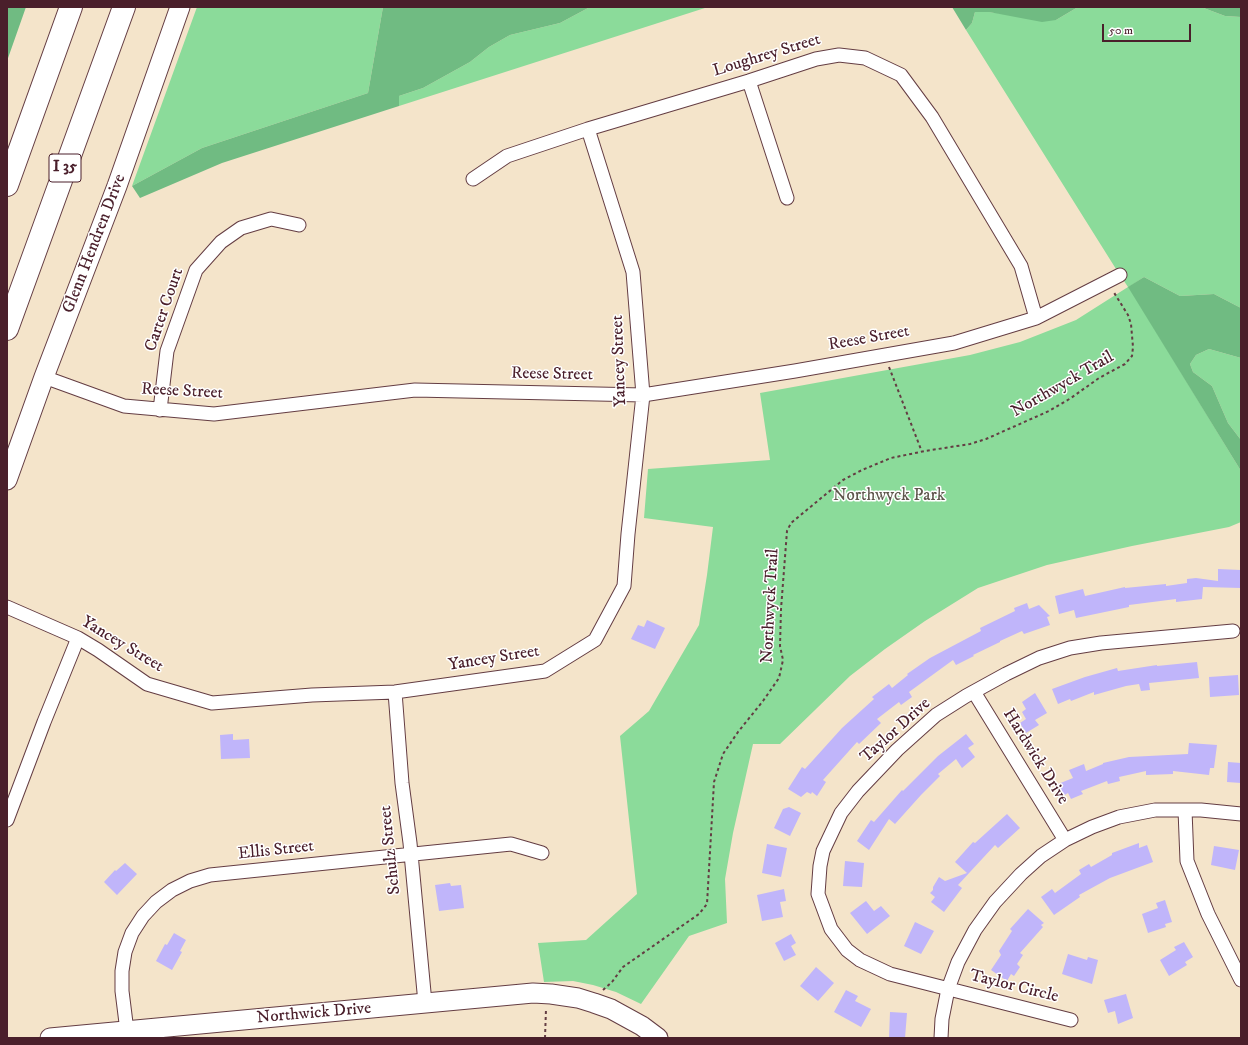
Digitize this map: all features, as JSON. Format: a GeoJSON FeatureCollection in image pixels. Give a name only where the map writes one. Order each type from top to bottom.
{"type":"FeatureCollection","features":[{"type":"Feature","properties":{"kind":"highway"},"geometry":{"type":"LineString","coordinates":[[7,185],[71,7]]}},
{"type":"Feature","properties":{"kind":"highway","name":"I 35"},"geometry":{"type":"LineString","coordinates":[[7,329],[124,7]]}},
{"type":"Feature","properties":{"kind":"street","name":"Glenn Hendren Drive"},"geometry":{"type":"LineString","coordinates":[[7,480],[44,377],[117,186],[180,7]]}},
{"type":"Feature","properties":{"kind":"street","name":"Loughrey Street"},"geometry":{"type":"LineString","coordinates":[[473,179],[507,156],[588,129],[749,81],[816,59],[839,55],[865,58],[901,75],[932,117],[1021,266],[1036,318]]}},
{"type":"Feature","properties":{"kind":"street"},"geometry":{"type":"LineString","coordinates":[[749,81],[787,198]]}},
{"type":"Feature","properties":{"kind":"street","name":"Yancey Street"},"geometry":{"type":"LineString","coordinates":[[7,607],[78,638],[147,684],[212,703],[312,695],[395,692],[545,671],[595,640],[624,586],[643,395],[634,272],[588,129]]}},
{"type":"Feature","properties":{"kind":"street","name":"Carter Court"},"geometry":{"type":"LineString","coordinates":[[160,410],[167,351],[196,270],[221,242],[241,228],[272,219],[299,225]]}},
{"type":"Feature","properties":{"kind":"street","name":"Reese Street"},"geometry":{"type":"LineString","coordinates":[[44,377],[124,406],[214,414],[415,390],[643,395],[795,371],[954,343],[1036,318],[1120,275]]}},
{"type":"Feature","properties":{"kind":"street","name":"Taylor Drive"},"geometry":{"type":"LineString","coordinates":[[948,989],[890,974],[860,960],[847,950],[831,929],[818,894],[823,850],[841,813],[858,791],[897,750],[936,716],[974,692],[1039,658],[1070,648],[1101,643],[1233,631]]}},
{"type":"Feature","properties":{"kind":"street"},"geometry":{"type":"LineString","coordinates":[[7,820],[78,638]]}},
{"type":"Feature","properties":{"kind":"street","name":"Schulz Street"},"geometry":{"type":"LineString","coordinates":[[395,692],[402,783],[411,855],[425,1003]]}},
{"type":"Feature","properties":{"kind":"street","name":"Hardwick Drive"},"geometry":{"type":"LineString","coordinates":[[974,692],[1065,840]]}},
{"type":"Feature","properties":{"kind":"street"},"geometry":{"type":"LineString","coordinates":[[941,1038],[942,1019],[948,989],[958,962],[975,930],[995,902],[1020,874],[1042,856],[1065,840],[1092,827],[1119,817],[1155,810],[1185,810],[1241,814]]}},
{"type":"Feature","properties":{"kind":"street"},"geometry":{"type":"LineString","coordinates":[[1185,810],[1187,861],[1208,914],[1241,980]]}},
{"type":"Feature","properties":{"kind":"street","name":"Ellis Street"},"geometry":{"type":"LineString","coordinates":[[127,1031],[122,991],[122,971],[125,952],[132,933],[143,916],[156,902],[172,890],[190,881],[210,875],[511,844],[542,853]]}},
{"type":"Feature","properties":{"kind":"street","name":"Taylor Circle"},"geometry":{"type":"LineString","coordinates":[[948,989],[1071,1020]]}},
{"type":"Feature","properties":{"kind":"street","name":"Northwick Drive"},"geometry":{"type":"LineString","coordinates":[[50,1038],[425,1003],[533,994],[551,994],[578,998],[611,1009],[642,1026],[658,1038]]}},
{"type":"Feature","properties":{"kind":"path","name":"Northwyck Trail"},"geometry":{"type":"LineString","coordinates":[[602,991],[612,982],[623,967],[699,914],[707,904],[714,782],[723,754],[779,678],[783,660],[780,646],[781,609],[787,531],[791,523],[843,480],[891,458],[986,440],[1048,411],[1071,398],[1099,378],[1125,364],[1132,356],[1133,347],[1131,324],[1128,315],[1107,282]]}},
{"type":"Feature","properties":{"kind":"path"},"geometry":{"type":"LineString","coordinates":[[888,364],[922,452]]}},
{"type":"Feature","properties":{"kind":"path"},"geometry":{"type":"LineString","coordinates":[[545,1038],[546,1012]]}},
{"type":"Feature","properties":{"kind":"green space"},"geometry":{"type":"Polygon","coordinates":[[[7,7],[26,7],[7,61],[7,7]]]}},
{"type":"Feature","properties":{"kind":"green space"},"geometry":{"type":"Polygon","coordinates":[[[197,7],[383,7],[368,93],[202,148],[132,186],[197,7]]]}},
{"type":"Feature","properties":{"kind":"green space"},"geometry":{"type":"Polygon","coordinates":[[[383,7],[590,7],[560,23],[510,35],[489,47],[470,62],[423,88],[399,96],[399,106],[222,163],[140,198],[132,186],[202,148],[368,93],[383,7]]]}},
{"type":"Feature","properties":{"kind":"green space"},"geometry":{"type":"Polygon","coordinates":[[[590,7],[708,7],[399,106],[399,96],[423,88],[470,62],[489,47],[510,35],[560,23],[590,7]]]}},
{"type":"Feature","properties":{"kind":"green space"},"geometry":{"type":"Polygon","coordinates":[[[952,7],[1078,7],[1056,20],[1042,22],[989,12],[975,12],[972,23],[966,30],[952,7]]]}},
{"type":"Feature","properties":{"kind":"green space","name":"Northwyck Park"},"geometry":{"type":"Polygon","coordinates":[[[1078,7],[1201,7],[1225,16],[1241,17],[1241,308],[1214,294],[1180,296],[1144,277],[1129,287],[1241,471],[1241,522],[1229,527],[1132,546],[1047,565],[978,588],[925,621],[850,676],[780,744],[753,744],[733,833],[725,879],[727,923],[689,936],[641,1004],[616,992],[593,985],[573,981],[544,982],[538,943],[586,940],[637,894],[620,736],[649,711],[699,625],[713,527],[644,518],[648,469],[770,460],[760,393],[970,355],[1020,342],[1076,320],[1128,287],[966,30],[972,23],[975,12],[989,12],[1056,20],[1078,7]]]}},
{"type":"Feature","properties":{"kind":"green space"},"geometry":{"type":"Polygon","coordinates":[[[1201,7],[1241,7],[1241,17],[1225,16],[1201,7]]]}},
{"type":"Feature","properties":{"kind":"green space"},"geometry":{"type":"Polygon","coordinates":[[[1144,277],[1180,296],[1214,294],[1241,308],[1241,358],[1209,349],[1196,355],[1190,364],[1193,372],[1212,386],[1228,423],[1241,440],[1241,471],[1128,287],[1144,277]]]}},
{"type":"Feature","properties":{"kind":"green space"},"geometry":{"type":"Polygon","coordinates":[[[1209,349],[1241,358],[1241,440],[1228,423],[1212,386],[1193,372],[1190,364],[1196,355],[1209,349]]]}},
{"type":"Feature","properties":{"kind":"building"},"geometry":{"type":"Polygon","coordinates":[[[1218,569],[1241,570],[1241,588],[1203,587],[1202,599],[1176,602],[1176,599],[1129,605],[1129,607],[1076,618],[1074,610],[1059,614],[1055,596],[1083,589],[1085,596],[1125,587],[1166,584],[1166,586],[1187,583],[1187,579],[1196,578],[1218,581],[1218,569]]]}},
{"type":"Feature","properties":{"kind":"building"},"geometry":{"type":"Polygon","coordinates":[[[1027,603],[1029,609],[1039,605],[1050,616],[1047,617],[1050,625],[1024,634],[1022,631],[956,665],[953,660],[909,692],[912,697],[901,705],[899,702],[877,719],[881,723],[859,744],[857,742],[823,780],[826,782],[817,796],[812,792],[811,794],[807,792],[801,797],[788,789],[802,767],[805,769],[842,728],[874,699],[872,697],[889,684],[892,688],[908,675],[907,674],[930,658],[981,631],[980,628],[1015,611],[1014,608],[1027,603]]]}},
{"type":"Feature","properties":{"kind":"building"},"geometry":{"type":"Polygon","coordinates":[[[647,620],[665,628],[655,649],[631,639],[638,625],[644,627],[647,620]]]}},
{"type":"Feature","properties":{"kind":"building"},"geometry":{"type":"Polygon","coordinates":[[[1197,662],[1199,678],[1149,683],[1150,690],[1141,691],[1139,684],[1094,695],[1094,692],[1071,701],[1070,699],[1058,704],[1052,689],[1085,677],[1117,668],[1118,671],[1157,665],[1197,662]]]}},
{"type":"Feature","properties":{"kind":"building"},"geometry":{"type":"Polygon","coordinates":[[[1238,675],[1239,695],[1210,697],[1209,677],[1238,675]]]}},
{"type":"Feature","properties":{"kind":"building"},"geometry":{"type":"Polygon","coordinates":[[[1035,693],[1047,713],[1035,720],[1039,725],[1026,733],[1020,723],[1026,719],[1022,712],[1026,709],[1022,702],[1035,693]]]}},
{"type":"Feature","properties":{"kind":"building"},"geometry":{"type":"Polygon","coordinates":[[[233,734],[233,740],[249,739],[250,758],[221,759],[220,735],[233,734]]]}},
{"type":"Feature","properties":{"kind":"building"},"geometry":{"type":"Polygon","coordinates":[[[966,734],[974,744],[968,748],[975,757],[962,768],[956,759],[938,774],[940,776],[895,824],[889,819],[869,850],[857,841],[871,820],[874,822],[902,790],[903,791],[938,756],[966,734]]]}},
{"type":"Feature","properties":{"kind":"building"},"geometry":{"type":"Polygon","coordinates":[[[1189,743],[1217,745],[1214,768],[1210,768],[1209,775],[1173,771],[1173,774],[1146,775],[1146,771],[1119,777],[1120,781],[1108,784],[1107,781],[1081,791],[1083,794],[1071,799],[1068,793],[1063,796],[1058,784],[1073,778],[1069,770],[1084,764],[1086,771],[1103,763],[1129,757],[1188,754],[1189,743]]]}},
{"type":"Feature","properties":{"kind":"building"},"geometry":{"type":"Polygon","coordinates":[[[1228,762],[1241,763],[1241,783],[1227,782],[1228,762]]]}},
{"type":"Feature","properties":{"kind":"building"},"geometry":{"type":"Polygon","coordinates":[[[789,807],[801,813],[790,836],[774,828],[783,809],[789,807]]]}},
{"type":"Feature","properties":{"kind":"building"},"geometry":{"type":"Polygon","coordinates":[[[1007,814],[1020,828],[998,848],[995,845],[958,885],[962,888],[944,912],[931,902],[935,897],[930,893],[939,877],[945,881],[967,873],[955,862],[973,842],[975,843],[1007,814]]]}},
{"type":"Feature","properties":{"kind":"building"},"geometry":{"type":"Polygon","coordinates":[[[1139,843],[1139,848],[1147,845],[1153,862],[1110,878],[1079,895],[1080,897],[1054,915],[1041,897],[1052,889],[1055,893],[1081,874],[1079,870],[1089,864],[1091,867],[1112,855],[1112,853],[1139,843]]]}},
{"type":"Feature","properties":{"kind":"building"},"geometry":{"type":"Polygon","coordinates":[[[767,844],[787,848],[781,877],[762,873],[767,844]]]}},
{"type":"Feature","properties":{"kind":"building"},"geometry":{"type":"Polygon","coordinates":[[[1214,846],[1239,850],[1235,870],[1211,865],[1214,846]]]}},
{"type":"Feature","properties":{"kind":"building"},"geometry":{"type":"Polygon","coordinates":[[[845,861],[864,863],[862,887],[843,886],[845,861]]]}},
{"type":"Feature","properties":{"kind":"building"},"geometry":{"type":"Polygon","coordinates":[[[125,863],[137,874],[117,895],[104,882],[115,870],[116,871],[125,863]]]}},
{"type":"Feature","properties":{"kind":"building"},"geometry":{"type":"Polygon","coordinates":[[[450,883],[451,886],[461,885],[464,908],[439,911],[435,885],[450,883]]]}},
{"type":"Feature","properties":{"kind":"building"},"geometry":{"type":"Polygon","coordinates":[[[784,889],[786,901],[780,902],[783,917],[762,921],[757,895],[784,889]]]}},
{"type":"Feature","properties":{"kind":"building"},"geometry":{"type":"Polygon","coordinates":[[[1165,900],[1172,922],[1165,924],[1166,927],[1148,933],[1142,914],[1158,908],[1156,903],[1165,900]]]}},
{"type":"Feature","properties":{"kind":"building"},"geometry":{"type":"Polygon","coordinates":[[[866,901],[874,911],[881,906],[890,916],[867,934],[850,913],[866,901]]]}},
{"type":"Feature","properties":{"kind":"building"},"geometry":{"type":"Polygon","coordinates":[[[1028,909],[1044,923],[1041,925],[1043,927],[1020,953],[1023,955],[1017,964],[1020,967],[1014,976],[1011,974],[1007,981],[991,970],[1001,955],[999,951],[1012,931],[1010,929],[1028,909]]]}},
{"type":"Feature","properties":{"kind":"building"},"geometry":{"type":"Polygon","coordinates":[[[915,922],[934,931],[921,954],[904,946],[915,922]]]}},
{"type":"Feature","properties":{"kind":"building"},"geometry":{"type":"Polygon","coordinates":[[[174,933],[186,940],[180,951],[182,952],[172,970],[156,961],[165,944],[167,945],[174,933]]]}},
{"type":"Feature","properties":{"kind":"building"},"geometry":{"type":"Polygon","coordinates":[[[791,934],[796,943],[791,946],[796,955],[784,961],[775,943],[791,934]]]}},
{"type":"Feature","properties":{"kind":"building"},"geometry":{"type":"Polygon","coordinates":[[[1184,942],[1193,957],[1185,962],[1187,965],[1169,976],[1160,960],[1176,950],[1174,947],[1184,942]]]}},
{"type":"Feature","properties":{"kind":"building"},"geometry":{"type":"Polygon","coordinates":[[[1068,954],[1087,960],[1088,957],[1098,960],[1092,984],[1062,974],[1068,954]]]}},
{"type":"Feature","properties":{"kind":"building"},"geometry":{"type":"Polygon","coordinates":[[[816,967],[834,983],[818,1001],[800,986],[816,967]]]}},
{"type":"Feature","properties":{"kind":"building"},"geometry":{"type":"Polygon","coordinates":[[[846,990],[858,996],[855,1001],[871,1009],[861,1027],[834,1012],[846,990]]]}},
{"type":"Feature","properties":{"kind":"building"},"geometry":{"type":"Polygon","coordinates":[[[1126,994],[1133,1018],[1118,1024],[1115,1011],[1108,1013],[1104,1000],[1126,994]]]}},
{"type":"Feature","properties":{"kind":"building"},"geometry":{"type":"Polygon","coordinates":[[[890,1012],[907,1013],[905,1038],[889,1038],[890,1012]]]}}]}
